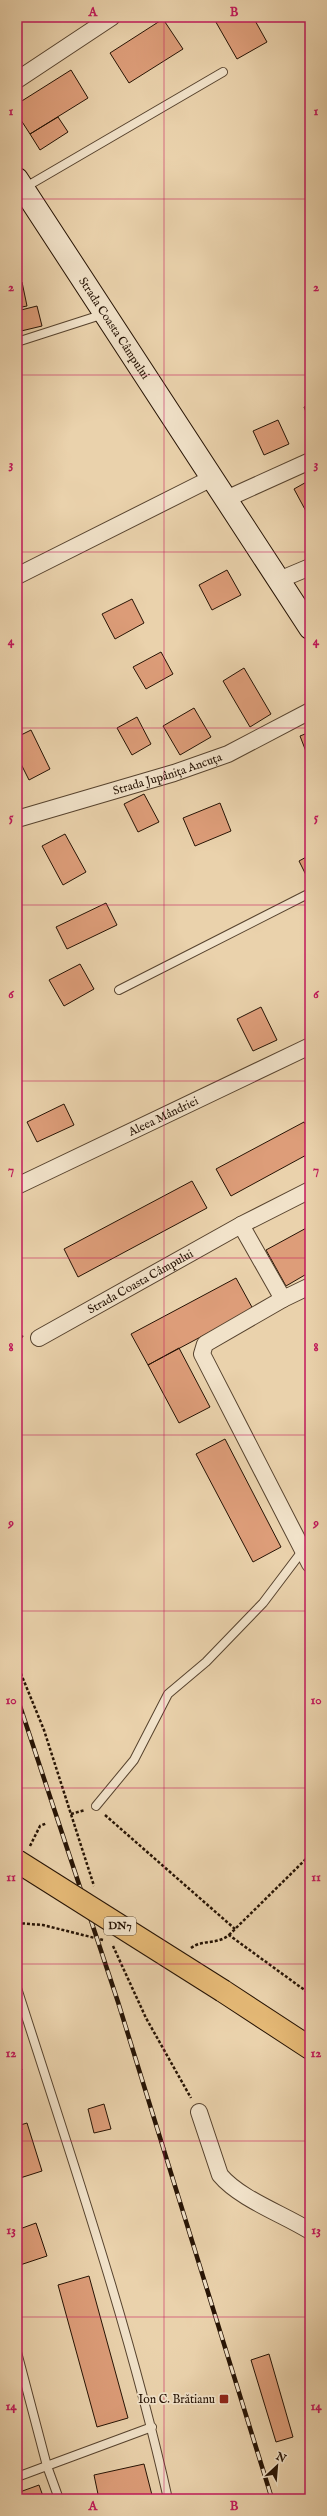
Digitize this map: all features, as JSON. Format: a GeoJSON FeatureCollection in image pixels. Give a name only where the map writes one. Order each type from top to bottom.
{"type":"FeatureCollection","features":[{"type":"Feature","properties":{"kind":"main road","name":"DN7"},"geometry":{"type":"LineString","coordinates":[[17,1861],[223,1991],[310,2048]]}},
{"type":"Feature","properties":{"kind":"street"},"geometry":{"type":"LineString","coordinates":[[17,80],[112,17]]}},
{"type":"Feature","properties":{"kind":"street","name":"Strada Coasta Câmpului"},"geometry":{"type":"LineString","coordinates":[[20,183],[310,628]]}},
{"type":"Feature","properties":{"kind":"street"},"geometry":{"type":"LineString","coordinates":[[226,499],[310,461]]}},
{"type":"Feature","properties":{"kind":"street"},"geometry":{"type":"LineString","coordinates":[[17,576],[212,478]]}},
{"type":"Feature","properties":{"kind":"street"},"geometry":{"type":"LineString","coordinates":[[279,580],[310,567]]}},
{"type":"Feature","properties":{"kind":"street","name":"Strada Jupânița Ancuța"},"geometry":{"type":"LineString","coordinates":[[17,819],[174,773],[228,754],[310,711]]}},
{"type":"Feature","properties":{"kind":"street","name":"Aleea Mândriei"},"geometry":{"type":"LineString","coordinates":[[17,1186],[310,1046]]}},
{"type":"Feature","properties":{"kind":"street","name":"Strada Coasta Câmpului"},"geometry":{"type":"LineString","coordinates":[[39,1338],[241,1225],[310,1190]]}},
{"type":"Feature","properties":{"kind":"street"},"geometry":{"type":"LineString","coordinates":[[241,1225],[283,1299]]}},
{"type":"Feature","properties":{"kind":"street"},"geometry":{"type":"LineString","coordinates":[[310,1286],[283,1299],[205,1344],[202,1354],[306,1548],[310,1564]]}},
{"type":"Feature","properties":{"kind":"street"},"geometry":{"type":"LineString","coordinates":[[199,2112],[220,2175],[225,2181],[240,2192],[310,2231]]}},
{"type":"Feature","properties":{"kind":"lane"},"geometry":{"type":"LineString","coordinates":[[20,183],[224,72]]}},
{"type":"Feature","properties":{"kind":"lane"},"geometry":{"type":"LineString","coordinates":[[17,342],[105,314]]}},
{"type":"Feature","properties":{"kind":"lane"},"geometry":{"type":"LineString","coordinates":[[119,990],[310,894]]}},
{"type":"Feature","properties":{"kind":"lane"},"geometry":{"type":"LineString","coordinates":[[96,1806],[134,1760],[168,1694],[206,1662],[263,1603],[306,1548]]}},
{"type":"Feature","properties":{"kind":"lane"},"geometry":{"type":"LineString","coordinates":[[17,1988],[112,2286],[152,2427],[168,2499]]}},
{"type":"Feature","properties":{"kind":"lane"},"geometry":{"type":"LineString","coordinates":[[17,2352],[47,2466],[59,2499]]}},
{"type":"Feature","properties":{"kind":"lane"},"geometry":{"type":"LineString","coordinates":[[17,2477],[152,2427]]}},
{"type":"Feature","properties":{"kind":"path"},"geometry":{"type":"LineString","coordinates":[[96,1806],[235,1929]]}},
{"type":"Feature","properties":{"kind":"path"},"geometry":{"type":"LineString","coordinates":[[208,1942],[224,1940],[310,1855]]}},
{"type":"Feature","properties":{"kind":"path"},"geometry":{"type":"LineString","coordinates":[[229,1935],[310,1994]]}},
{"type":"Feature","properties":{"kind":"building"},"geometry":{"type":"Polygon","coordinates":[[[213,17],[253,17],[267,42],[237,59],[213,17]]]}},
{"type":"Feature","properties":{"kind":"building"},"geometry":{"type":"Polygon","coordinates":[[[163,19],[183,49],[129,83],[110,53],[163,19]]]}},
{"type":"Feature","properties":{"kind":"building"},"geometry":{"type":"Polygon","coordinates":[[[71,70],[88,98],[30,134],[17,114],[17,104],[71,70]]]}},
{"type":"Feature","properties":{"kind":"building"},"geometry":{"type":"Polygon","coordinates":[[[58,117],[68,132],[40,150],[30,134],[58,117]]]}},
{"type":"Feature","properties":{"kind":"building"},"geometry":{"type":"Polygon","coordinates":[[[22,282],[27,306],[17,308],[17,283],[22,282]]]}},
{"type":"Feature","properties":{"kind":"building"},"geometry":{"type":"Polygon","coordinates":[[[37,306],[42,326],[17,332],[17,311],[37,306]]]}},
{"type":"Feature","properties":{"kind":"building"},"geometry":{"type":"Polygon","coordinates":[[[310,404],[310,422],[304,407],[310,404]]]}},
{"type":"Feature","properties":{"kind":"building"},"geometry":{"type":"Polygon","coordinates":[[[278,420],[289,444],[264,455],[253,431],[278,420]]]}},
{"type":"Feature","properties":{"kind":"building"},"geometry":{"type":"Polygon","coordinates":[[[310,480],[310,514],[308,515],[294,489],[310,480]]]}},
{"type":"Feature","properties":{"kind":"building"},"geometry":{"type":"Polygon","coordinates":[[[227,570],[241,595],[212,610],[199,585],[227,570]]]}},
{"type":"Feature","properties":{"kind":"building"},"geometry":{"type":"Polygon","coordinates":[[[132,599],[144,623],[115,639],[102,614],[132,599]]]}},
{"type":"Feature","properties":{"kind":"building"},"geometry":{"type":"Polygon","coordinates":[[[161,652],[173,674],[146,689],[133,667],[161,652]]]}},
{"type":"Feature","properties":{"kind":"building"},"geometry":{"type":"Polygon","coordinates":[[[244,668],[271,714],[250,727],[223,681],[244,668]]]}},
{"type":"Feature","properties":{"kind":"building"},"geometry":{"type":"Polygon","coordinates":[[[194,708],[211,737],[180,755],[163,726],[194,708]]]}},
{"type":"Feature","properties":{"kind":"building"},"geometry":{"type":"Polygon","coordinates":[[[137,717],[151,744],[132,755],[117,728],[137,717]]]}},
{"type":"Feature","properties":{"kind":"building"},"geometry":{"type":"Polygon","coordinates":[[[31,730],[50,769],[29,780],[17,756],[17,737],[31,730]]]}},
{"type":"Feature","properties":{"kind":"building"},"geometry":{"type":"Polygon","coordinates":[[[310,732],[310,762],[300,736],[310,732]]]}},
{"type":"Feature","properties":{"kind":"building"},"geometry":{"type":"Polygon","coordinates":[[[144,794],[159,822],[138,832],[124,804],[144,794]]]}},
{"type":"Feature","properties":{"kind":"building"},"geometry":{"type":"Polygon","coordinates":[[[220,803],[231,831],[195,846],[183,818],[220,803]]]}},
{"type":"Feature","properties":{"kind":"building"},"geometry":{"type":"Polygon","coordinates":[[[65,834],[86,872],[63,885],[42,846],[65,834]]]}},
{"type":"Feature","properties":{"kind":"building"},"geometry":{"type":"Polygon","coordinates":[[[310,855],[310,883],[299,861],[310,855]]]}},
{"type":"Feature","properties":{"kind":"building"},"geometry":{"type":"Polygon","coordinates":[[[106,903],[117,925],[67,949],[56,927],[106,903]]]}},
{"type":"Feature","properties":{"kind":"building"},"geometry":{"type":"Polygon","coordinates":[[[80,964],[94,989],[64,1006],[49,980],[80,964]]]}},
{"type":"Feature","properties":{"kind":"building"},"geometry":{"type":"Polygon","coordinates":[[[261,1007],[277,1040],[253,1051],[237,1019],[261,1007]]]}},
{"type":"Feature","properties":{"kind":"building"},"geometry":{"type":"Polygon","coordinates":[[[64,1104],[74,1125],[37,1142],[27,1122],[64,1104]]]}},
{"type":"Feature","properties":{"kind":"building"},"geometry":{"type":"Polygon","coordinates":[[[304,1122],[310,1133],[310,1153],[231,1196],[216,1169],[304,1122]]]}},
{"type":"Feature","properties":{"kind":"building"},"geometry":{"type":"Polygon","coordinates":[[[192,1181],[207,1208],[78,1277],[64,1249],[192,1181]]]}},
{"type":"Feature","properties":{"kind":"building"},"geometry":{"type":"Polygon","coordinates":[[[310,1226],[310,1272],[286,1286],[266,1250],[310,1226]]]}},
{"type":"Feature","properties":{"kind":"building"},"geometry":{"type":"Polygon","coordinates":[[[236,1278],[253,1309],[148,1365],[131,1334],[236,1278]]]}},
{"type":"Feature","properties":{"kind":"building"},"geometry":{"type":"Polygon","coordinates":[[[179,1348],[210,1407],[179,1423],[148,1365],[179,1348]]]}},
{"type":"Feature","properties":{"kind":"building"},"geometry":{"type":"Polygon","coordinates":[[[225,1439],[281,1547],[253,1562],[196,1454],[225,1439]]]}},
{"type":"Feature","properties":{"kind":"building"},"geometry":{"type":"Polygon","coordinates":[[[17,2055],[22,2070],[17,2072],[17,2055]]]}},
{"type":"Feature","properties":{"kind":"building"},"geometry":{"type":"Polygon","coordinates":[[[104,2104],[111,2129],[94,2133],[88,2109],[104,2104]]]}},
{"type":"Feature","properties":{"kind":"building"},"geometry":{"type":"Polygon","coordinates":[[[27,2123],[42,2171],[17,2179],[17,2126],[27,2123]]]}},
{"type":"Feature","properties":{"kind":"building"},"geometry":{"type":"Polygon","coordinates":[[[36,2223],[47,2256],[17,2266],[17,2230],[36,2223]]]}},
{"type":"Feature","properties":{"kind":"building"},"geometry":{"type":"Polygon","coordinates":[[[89,2276],[128,2418],[97,2427],[58,2285],[89,2276]]]}},
{"type":"Feature","properties":{"kind":"building"},"geometry":{"type":"Polygon","coordinates":[[[269,2354],[293,2437],[276,2442],[251,2360],[269,2354]]]}},
{"type":"Feature","properties":{"kind":"building"},"geometry":{"type":"Polygon","coordinates":[[[144,2464],[153,2499],[99,2499],[94,2475],[144,2464]]]}},
{"type":"Feature","properties":{"kind":"building"},"geometry":{"type":"Polygon","coordinates":[[[39,2485],[44,2499],[17,2499],[17,2493],[39,2485]]]}},
{"type":"Feature","properties":{"kind":"railway"},"geometry":{"type":"LineString","coordinates":[[17,1697],[118,2002],[272,2499]]}},
{"type":"Feature","properties":{"kind":"place","name":"Ion C. Brătianu"},"geometry":{"type":"Point","coordinates":[224,2399]}}]}
